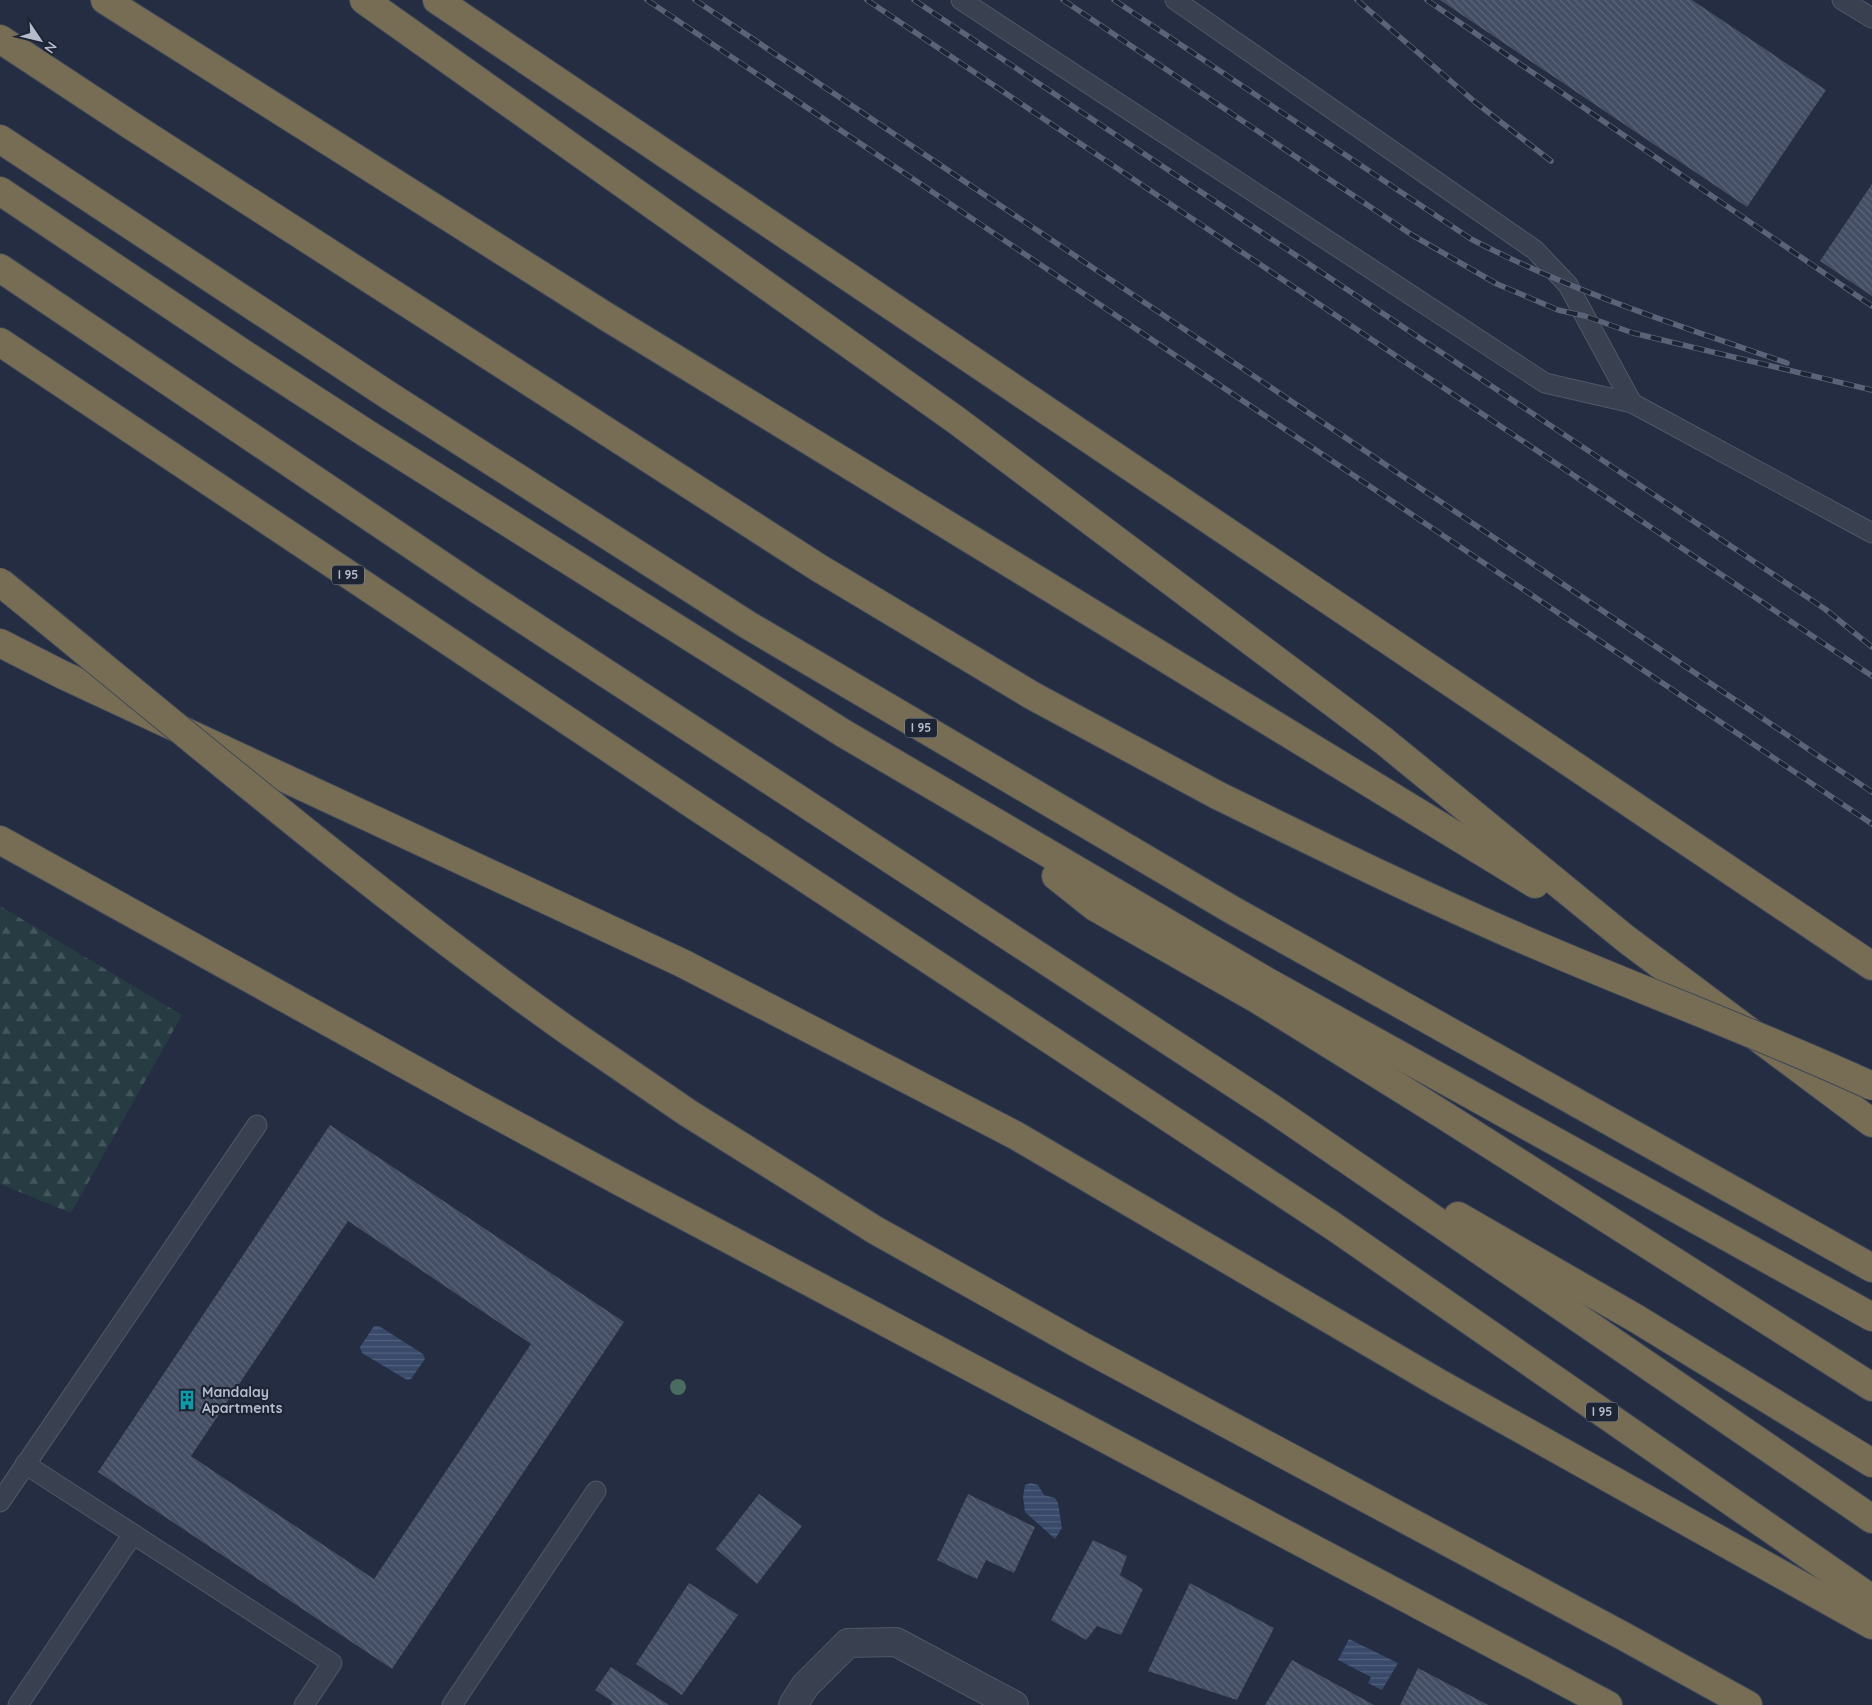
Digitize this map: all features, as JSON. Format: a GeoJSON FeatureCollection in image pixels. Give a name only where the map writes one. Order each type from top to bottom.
{"type":"FeatureCollection","features":[{"type":"Feature","properties":{"kind":"highway"},"geometry":{"type":"LineString","coordinates":[[105,0],[607,317],[1626,939]]}},
{"type":"Feature","properties":{"kind":"highway"},"geometry":{"type":"LineString","coordinates":[[364,0],[956,420],[1384,741],[1626,939],[1872,1123]]}},
{"type":"Feature","properties":{"kind":"highway"},"geometry":{"type":"LineString","coordinates":[[437,0],[1872,966]]}},
{"type":"Feature","properties":{"kind":"highway"},"geometry":{"type":"LineString","coordinates":[[0,39],[181,158],[819,568],[1033,696],[1217,795],[1343,857],[1546,949],[1872,1086]]}},
{"type":"Feature","properties":{"kind":"highway","name":"I 95"},"geometry":{"type":"LineString","coordinates":[[0,140],[367,382],[748,625],[1234,911],[1872,1268]]}},
{"type":"Feature","properties":{"kind":"highway"},"geometry":{"type":"LineString","coordinates":[[0,191],[250,358],[724,660],[967,806],[1266,981],[1872,1317]]}},
{"type":"Feature","properties":{"kind":"highway"},"geometry":{"type":"LineString","coordinates":[[0,268],[477,589],[1273,1109],[1872,1519]]}},
{"type":"Feature","properties":{"kind":"highway","name":"I 95"},"geometry":{"type":"LineString","coordinates":[[0,342],[681,796],[1333,1226],[1872,1598]]}},
{"type":"Feature","properties":{"kind":"highway"},"geometry":{"type":"LineString","coordinates":[[0,582],[412,916],[495,979],[688,1113],[875,1230],[1074,1342],[1617,1632],[1748,1705]]}},
{"type":"Feature","properties":{"kind":"highway"},"geometry":{"type":"LineString","coordinates":[[0,643],[63,675],[682,963],[1015,1135],[1436,1382],[1872,1625]]}},
{"type":"Feature","properties":{"kind":"highway"},"geometry":{"type":"LineString","coordinates":[[0,652],[63,675]]}},
{"type":"Feature","properties":{"kind":"highway"},"geometry":{"type":"LineString","coordinates":[[967,806],[1096,906],[1258,1000],[1442,1114],[1872,1387]]}},
{"type":"Feature","properties":{"kind":"highway"},"geometry":{"type":"LineString","coordinates":[[0,840],[604,1173],[1608,1705]]}},
{"type":"Feature","properties":{"kind":"highway"},"geometry":{"type":"LineString","coordinates":[[1273,1109],[1637,1319],[1872,1462]]}},
{"type":"Feature","properties":{"kind":"street"},"geometry":{"type":"LineString","coordinates":[[793,1705],[805,1686],[848,1643],[896,1642],[1014,1705]]}},
{"type":"Feature","properties":{"kind":"lane"},"geometry":{"type":"LineString","coordinates":[[961,0],[1544,383],[1632,403],[1872,533]]}},
{"type":"Feature","properties":{"kind":"lane"},"geometry":{"type":"LineString","coordinates":[[1175,0],[1535,250],[1568,285],[1632,403]]}},
{"type":"Feature","properties":{"kind":"lane"},"geometry":{"type":"LineString","coordinates":[[1842,0],[1872,18]]}},
{"type":"Feature","properties":{"kind":"lane"},"geometry":{"type":"LineString","coordinates":[[0,1502],[258,1125]]}},
{"type":"Feature","properties":{"kind":"lane"},"geometry":{"type":"LineString","coordinates":[[25,1464],[332,1663],[304,1705]]}},
{"type":"Feature","properties":{"kind":"lane"},"geometry":{"type":"LineString","coordinates":[[452,1705],[596,1491]]}},
{"type":"Feature","properties":{"kind":"lane"},"geometry":{"type":"LineString","coordinates":[[18,1705],[133,1534]]}},
{"type":"Feature","properties":{"kind":"green space"},"geometry":{"type":"Polygon","coordinates":[[[0,906],[182,1015],[71,1213],[0,1184],[0,906]]]}},
{"type":"Feature","properties":{"kind":"water"},"geometry":{"type":"Polygon","coordinates":[[[374,1326],[379,1326],[423,1354],[425,1359],[411,1379],[407,1380],[362,1353],[360,1347],[374,1326]]]}},
{"type":"Feature","properties":{"kind":"water"},"geometry":{"type":"Polygon","coordinates":[[[1031,1483],[1038,1485],[1044,1495],[1055,1498],[1058,1503],[1062,1528],[1055,1539],[1025,1512],[1023,1497],[1025,1485],[1031,1483]]]}},
{"type":"Feature","properties":{"kind":"water"},"geometry":{"type":"Polygon","coordinates":[[[1349,1639],[1398,1663],[1382,1690],[1368,1683],[1371,1677],[1338,1660],[1349,1639]]]}},
{"type":"Feature","properties":{"kind":"building"},"geometry":{"type":"Polygon","coordinates":[[[1440,0],[1692,0],[1826,90],[1747,207],[1440,0]]]}},
{"type":"Feature","properties":{"kind":"building"},"geometry":{"type":"Polygon","coordinates":[[[1872,184],[1872,296],[1820,261],[1872,184]]]}},
{"type":"Feature","properties":{"kind":"building","name":"Mandalay Apartments"},"geometry":{"type":"Polygon","coordinates":[[[330,1125],[624,1322],[392,1669],[98,1472],[330,1125]],[[348,1221],[191,1456],[374,1579],[531,1344],[348,1221]]]}},
{"type":"Feature","properties":{"kind":"building"},"geometry":{"type":"Polygon","coordinates":[[[759,1494],[802,1526],[757,1584],[716,1549],[759,1494]]]}},
{"type":"Feature","properties":{"kind":"building"},"geometry":{"type":"Polygon","coordinates":[[[968,1494],[1035,1527],[1014,1573],[986,1560],[977,1579],[937,1560],[968,1494]]]}},
{"type":"Feature","properties":{"kind":"building"},"geometry":{"type":"Polygon","coordinates":[[[1093,1540],[1127,1556],[1120,1575],[1143,1589],[1121,1635],[1097,1626],[1086,1640],[1051,1620],[1093,1540]]]}},
{"type":"Feature","properties":{"kind":"building"},"geometry":{"type":"Polygon","coordinates":[[[689,1583],[738,1615],[682,1695],[636,1664],[689,1583]]]}},
{"type":"Feature","properties":{"kind":"building"},"geometry":{"type":"Polygon","coordinates":[[[1190,1583],[1274,1628],[1237,1700],[1148,1671],[1190,1583]]]}},
{"type":"Feature","properties":{"kind":"building"},"geometry":{"type":"Polygon","coordinates":[[[1292,1660],[1374,1705],[1265,1705],[1292,1660]]]}},
{"type":"Feature","properties":{"kind":"building"},"geometry":{"type":"Polygon","coordinates":[[[611,1667],[669,1705],[611,1705],[613,1702],[595,1690],[611,1667]]]}},
{"type":"Feature","properties":{"kind":"building"},"geometry":{"type":"Polygon","coordinates":[[[1418,1668],[1488,1705],[1400,1705],[1418,1668]]]}},
{"type":"Feature","properties":{"kind":"railway"},"geometry":{"type":"LineString","coordinates":[[647,0],[1872,824]]}},
{"type":"Feature","properties":{"kind":"railway"},"geometry":{"type":"LineString","coordinates":[[695,0],[1872,792]]}},
{"type":"Feature","properties":{"kind":"railway"},"geometry":{"type":"LineString","coordinates":[[867,0],[1872,676]]}},
{"type":"Feature","properties":{"kind":"railway"},"geometry":{"type":"LineString","coordinates":[[914,0],[1825,609],[1872,647]]}},
{"type":"Feature","properties":{"kind":"railway"},"geometry":{"type":"LineString","coordinates":[[1063,0],[1412,235],[1497,284],[1558,310],[1585,316],[1633,333],[1872,390]]}},
{"type":"Feature","properties":{"kind":"railway"},"geometry":{"type":"LineString","coordinates":[[1114,0],[1471,239],[1548,276],[1587,292],[1787,363]]}},
{"type":"Feature","properties":{"kind":"railway"},"geometry":{"type":"LineString","coordinates":[[1357,0],[1475,102],[1551,161]]}},
{"type":"Feature","properties":{"kind":"railway"},"geometry":{"type":"LineString","coordinates":[[1427,0],[1872,306]]}},
{"type":"Feature","properties":{"kind":"place","name":"Mandalay Apartments"},"geometry":{"type":"Point","coordinates":[187,1400]}}]}
